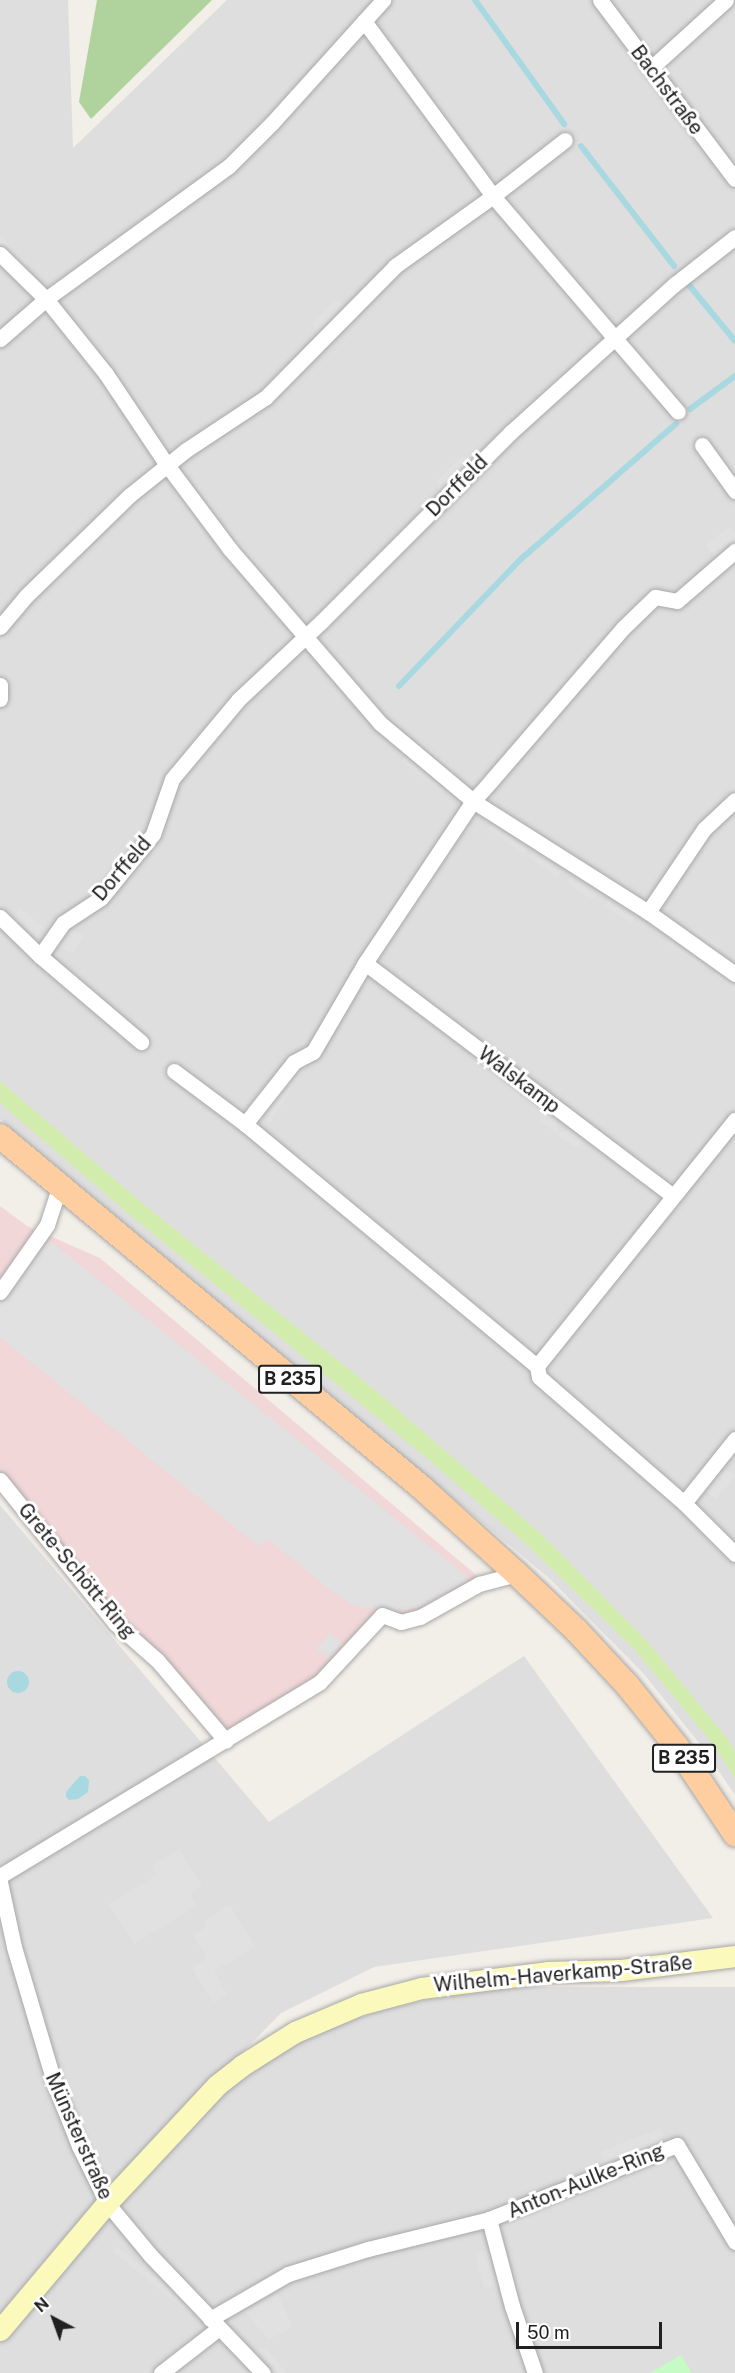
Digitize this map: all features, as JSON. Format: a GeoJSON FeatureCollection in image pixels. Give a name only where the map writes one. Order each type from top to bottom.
{"type":"FeatureCollection","features":[{"type":"Feature","properties":{"kind":"main road","name":"B 235"},"geometry":{"type":"LineString","coordinates":[[0,1136],[59,1188],[421,1487],[518,1574],[576,1630],[628,1686],[677,1747],[735,1834]]}},
{"type":"Feature","properties":{"kind":"street"},"geometry":{"type":"LineString","coordinates":[[0,339],[46,299],[230,166],[383,0]]}},
{"type":"Feature","properties":{"kind":"street","name":"Bachstraße"},"geometry":{"type":"LineString","coordinates":[[600,0],[735,179]]}},
{"type":"Feature","properties":{"kind":"street"},"geometry":{"type":"LineString","coordinates":[[651,68],[726,0]]}},
{"type":"Feature","properties":{"kind":"street"},"geometry":{"type":"LineString","coordinates":[[364,21],[493,196],[613,339],[678,412]]}},
{"type":"Feature","properties":{"kind":"street"},"geometry":{"type":"LineString","coordinates":[[0,627],[26,596],[130,495],[167,465],[266,398],[394,266],[493,196],[565,140]]}},
{"type":"Feature","properties":{"kind":"street","name":"Dorffeld"},"geometry":{"type":"LineString","coordinates":[[40,956],[63,923],[100,898],[153,834],[172,779],[239,699],[305,637],[511,432],[675,284],[735,237]]}},
{"type":"Feature","properties":{"kind":"street"},"geometry":{"type":"LineString","coordinates":[[0,254],[46,299],[106,374],[167,465],[229,548],[380,723],[473,801],[648,912],[735,974]]}},
{"type":"Feature","properties":{"kind":"street"},"geometry":{"type":"LineString","coordinates":[[702,445],[735,491]]}},
{"type":"Feature","properties":{"kind":"street"},"geometry":{"type":"LineString","coordinates":[[245,1124],[294,1062],[313,1052],[365,963],[473,801],[623,628],[655,597],[677,601],[735,550]]}},
{"type":"Feature","properties":{"kind":"street"},"geometry":{"type":"LineString","coordinates":[[0,685],[0,699]]}},
{"type":"Feature","properties":{"kind":"street"},"geometry":{"type":"LineString","coordinates":[[648,912],[705,830],[735,800]]}},
{"type":"Feature","properties":{"kind":"street"},"geometry":{"type":"LineString","coordinates":[[0,917],[40,956],[141,1042]]}},
{"type":"Feature","properties":{"kind":"street","name":"Walskamp"},"geometry":{"type":"LineString","coordinates":[[365,963],[673,1196]]}},
{"type":"Feature","properties":{"kind":"street"},"geometry":{"type":"LineString","coordinates":[[174,1071],[245,1124],[537,1366],[539,1377],[684,1503],[735,1554]]}},
{"type":"Feature","properties":{"kind":"street"},"geometry":{"type":"LineString","coordinates":[[537,1366],[735,1120]]}},
{"type":"Feature","properties":{"kind":"street"},"geometry":{"type":"LineString","coordinates":[[0,1292],[46,1225],[59,1188]]}},
{"type":"Feature","properties":{"kind":"street"},"geometry":{"type":"LineString","coordinates":[[684,1503],[735,1439]]}},
{"type":"Feature","properties":{"kind":"street","name":"Grete-Schött-Ring"},"geometry":{"type":"LineString","coordinates":[[0,1480],[115,1623],[157,1660],[226,1742]]}},
{"type":"Feature","properties":{"kind":"street"},"geometry":{"type":"LineString","coordinates":[[0,1876],[226,1742],[320,1682],[382,1615],[401,1622],[420,1617],[479,1584],[518,1574]]}},
{"type":"Feature","properties":{"kind":"street","name":"Münsterstraße"},"geometry":{"type":"LineString","coordinates":[[0,1882],[14,1947],[52,2076],[79,2146],[107,2203],[214,2324],[263,2373]]}},
{"type":"Feature","properties":{"kind":"street","name":"Wilhelm-Haverkamp-Straße"},"geometry":{"type":"LineString","coordinates":[[0,2330],[107,2203],[178,2125],[225,2079],[273,2045],[348,2009],[421,1988],[547,1972],[621,1970],[735,1956]]}},
{"type":"Feature","properties":{"kind":"street","name":"Anton-Aulke-Ring"},"geometry":{"type":"LineString","coordinates":[[161,2373],[214,2324],[288,2274],[368,2249],[489,2219],[677,2145],[735,2242]]}},
{"type":"Feature","properties":{"kind":"street","name":"Anton-Aulke-Ring"},"geometry":{"type":"LineString","coordinates":[[489,2219],[512,2306],[536,2373]]}},
{"type":"Feature","properties":{"kind":"shaded area"},"geometry":{"type":"Polygon","coordinates":[[[0,0],[68,0],[73,148],[227,0],[735,0],[735,1795],[703,1748],[643,1673],[550,1579],[0,1119],[0,0]]]}},
{"type":"Feature","properties":{"kind":"shaded area"},"geometry":{"type":"Polygon","coordinates":[[[0,236],[28,263],[24,268],[0,244],[0,236]]]}},
{"type":"Feature","properties":{"kind":"shaded area"},"geometry":{"type":"Polygon","coordinates":[[[335,300],[349,305],[318,337],[313,323],[335,300]]]}},
{"type":"Feature","properties":{"kind":"shaded area"},"geometry":{"type":"Polygon","coordinates":[[[462,456],[475,461],[440,495],[437,481],[462,456]]]}},
{"type":"Feature","properties":{"kind":"shaded area"},"geometry":{"type":"Polygon","coordinates":[[[195,480],[220,516],[215,519],[190,483],[195,480]]]}},
{"type":"Feature","properties":{"kind":"shaded area"},"geometry":{"type":"Polygon","coordinates":[[[178,492],[206,532],[202,535],[174,495],[178,492]]]}},
{"type":"Feature","properties":{"kind":"shaded area"},"geometry":{"type":"Polygon","coordinates":[[[228,525],[259,565],[254,569],[222,529],[228,525]]]}},
{"type":"Feature","properties":{"kind":"shaded area"},"geometry":{"type":"Polygon","coordinates":[[[729,527],[735,534],[735,539],[715,556],[706,545],[729,527]]]}},
{"type":"Feature","properties":{"kind":"shaded area"},"geometry":{"type":"Polygon","coordinates":[[[412,741],[421,741],[452,767],[456,777],[412,741]]]}},
{"type":"Feature","properties":{"kind":"shaded area"},"geometry":{"type":"Polygon","coordinates":[[[402,753],[447,790],[439,791],[403,762],[402,753]]]}},
{"type":"Feature","properties":{"kind":"shaded area"},"geometry":{"type":"Polygon","coordinates":[[[493,824],[527,850],[524,854],[489,829],[493,824]]]}},
{"type":"Feature","properties":{"kind":"shaded area"},"geometry":{"type":"Polygon","coordinates":[[[533,853],[561,872],[558,877],[530,858],[533,853]]]}},
{"type":"Feature","properties":{"kind":"shaded area"},"geometry":{"type":"Polygon","coordinates":[[[570,878],[597,895],[594,900],[567,883],[570,878]]]}},
{"type":"Feature","properties":{"kind":"shaded area"},"geometry":{"type":"Polygon","coordinates":[[[607,901],[634,918],[631,923],[604,906],[607,901]]]}},
{"type":"Feature","properties":{"kind":"shaded area"},"geometry":{"type":"Polygon","coordinates":[[[18,907],[42,925],[38,939],[14,920],[18,907]]]}},
{"type":"Feature","properties":{"kind":"shaded area"},"geometry":{"type":"Polygon","coordinates":[[[694,928],[721,946],[717,951],[683,929],[694,928]]]}},
{"type":"Feature","properties":{"kind":"shaded area"},"geometry":{"type":"Polygon","coordinates":[[[72,929],[83,936],[72,954],[61,947],[72,929]]]}},
{"type":"Feature","properties":{"kind":"shaded area"},"geometry":{"type":"Polygon","coordinates":[[[672,940],[708,964],[704,969],[669,945],[672,940]]]}},
{"type":"Feature","properties":{"kind":"shaded area"},"geometry":{"type":"Polygon","coordinates":[[[717,971],[735,984],[735,991],[714,975],[717,971]]]}},
{"type":"Feature","properties":{"kind":"shaded area"},"geometry":{"type":"Polygon","coordinates":[[[307,1063],[269,1124],[267,1109],[293,1067],[307,1063]]]}},
{"type":"Feature","properties":{"kind":"shaded area"},"geometry":{"type":"Polygon","coordinates":[[[540,1102],[556,1115],[557,1133],[574,1129],[591,1142],[574,1147],[541,1121],[540,1102]]]}},
{"type":"Feature","properties":{"kind":"shaded area"},"geometry":{"type":"Polygon","coordinates":[[[0,1206],[27,1226],[100,1258],[488,1585],[436,1613],[382,1614],[316,1680],[229,1736],[119,1620],[0,1475],[0,1206]]]}},
{"type":"Feature","properties":{"kind":"shaded area"},"geometry":{"type":"Polygon","coordinates":[[[49,1240],[470,1579],[422,1607],[397,1611],[357,1607],[335,1594],[268,1539],[258,1546],[0,1337],[0,1301],[49,1240]]]}},
{"type":"Feature","properties":{"kind":"shaded area"},"geometry":{"type":"Polygon","coordinates":[[[725,1468],[735,1476],[716,1499],[706,1491],[725,1468]]]}},
{"type":"Feature","properties":{"kind":"shaded area"},"geometry":{"type":"Polygon","coordinates":[[[0,1505],[269,1822],[524,1656],[713,1918],[374,1967],[281,2013],[102,2196],[0,2314],[0,1505]]]}},
{"type":"Feature","properties":{"kind":"shaded area"},"geometry":{"type":"Polygon","coordinates":[[[330,1633],[342,1643],[329,1659],[317,1649],[330,1633]]]}},
{"type":"Feature","properties":{"kind":"shaded area"},"geometry":{"type":"Polygon","coordinates":[[[123,1788],[125,1792],[86,1812],[84,1808],[123,1788]]]}},
{"type":"Feature","properties":{"kind":"shaded area"},"geometry":{"type":"Polygon","coordinates":[[[179,1849],[202,1886],[190,1894],[197,1906],[134,1944],[109,1904],[157,1875],[152,1866],[179,1849]]]}},
{"type":"Feature","properties":{"kind":"shaded area"},"geometry":{"type":"Polygon","coordinates":[[[230,1905],[255,1947],[214,1971],[227,1994],[213,2003],[192,1968],[207,1958],[193,1935],[206,1927],[204,1924],[211,1916],[230,1905]]]}},
{"type":"Feature","properties":{"kind":"shaded area"},"geometry":{"type":"Polygon","coordinates":[[[0,1918],[10,1961],[3,1957],[0,1918]]]}},
{"type":"Feature","properties":{"kind":"shaded area"},"geometry":{"type":"Polygon","coordinates":[[[481,1987],[735,1987],[735,2373],[0,2373],[0,2335],[112,2207],[246,2072],[309,2034],[387,2009],[481,1987]]]}},
{"type":"Feature","properties":{"kind":"shaded area"},"geometry":{"type":"Polygon","coordinates":[[[660,2128],[663,2135],[654,2148],[601,2169],[602,2151],[660,2128]]]}},
{"type":"Feature","properties":{"kind":"shaded area"},"geometry":{"type":"Polygon","coordinates":[[[117,2246],[188,2304],[184,2309],[113,2251],[117,2246]]]}},
{"type":"Feature","properties":{"kind":"shaded area"},"geometry":{"type":"Polygon","coordinates":[[[488,2250],[499,2287],[484,2287],[475,2253],[488,2250]]]}},
{"type":"Feature","properties":{"kind":"shaded area"},"geometry":{"type":"Polygon","coordinates":[[[278,2294],[292,2327],[268,2340],[245,2311],[278,2294]]]}},
{"type":"Feature","properties":{"kind":"shaded area"},"geometry":{"type":"Polygon","coordinates":[[[258,2348],[266,2349],[287,2373],[279,2373],[258,2348]]]}},
{"type":"Feature","properties":{"kind":"green space"},"geometry":{"type":"Polygon","coordinates":[[[97,0],[212,0],[91,119],[79,102],[97,0]]]}},
{"type":"Feature","properties":{"kind":"green space"},"geometry":{"type":"Polygon","coordinates":[[[0,1081],[142,1203],[376,1391],[540,1533],[646,1640],[727,1738],[735,1751],[735,1778],[713,1744],[634,1649],[527,1545],[429,1460],[130,1215],[0,1103],[0,1081]]]}},
{"type":"Feature","properties":{"kind":"green space"},"geometry":{"type":"Polygon","coordinates":[[[681,2355],[692,2373],[650,2373],[681,2355]]]}},
{"type":"Feature","properties":{"kind":"water"},"geometry":{"type":"Polygon","coordinates":[[[18,1671],[28,1678],[29,1682],[22,1692],[18,1693],[8,1686],[7,1682],[14,1672],[18,1671]]]}},
{"type":"Feature","properties":{"kind":"water"},"geometry":{"type":"Polygon","coordinates":[[[80,1776],[85,1776],[89,1780],[88,1792],[78,1799],[69,1800],[66,1792],[80,1776]]]}},
{"type":"Feature","properties":{"kind":"waterway"},"geometry":{"type":"LineString","coordinates":[[475,0],[564,124]]}},
{"type":"Feature","properties":{"kind":"waterway"},"geometry":{"type":"LineString","coordinates":[[581,146],[674,266]]}},
{"type":"Feature","properties":{"kind":"waterway"},"geometry":{"type":"LineString","coordinates":[[689,285],[735,341]]}},
{"type":"Feature","properties":{"kind":"waterway"},"geometry":{"type":"LineString","coordinates":[[690,409],[735,376]]}},
{"type":"Feature","properties":{"kind":"waterway"},"geometry":{"type":"LineString","coordinates":[[399,686],[521,559],[676,424]]}}]}
